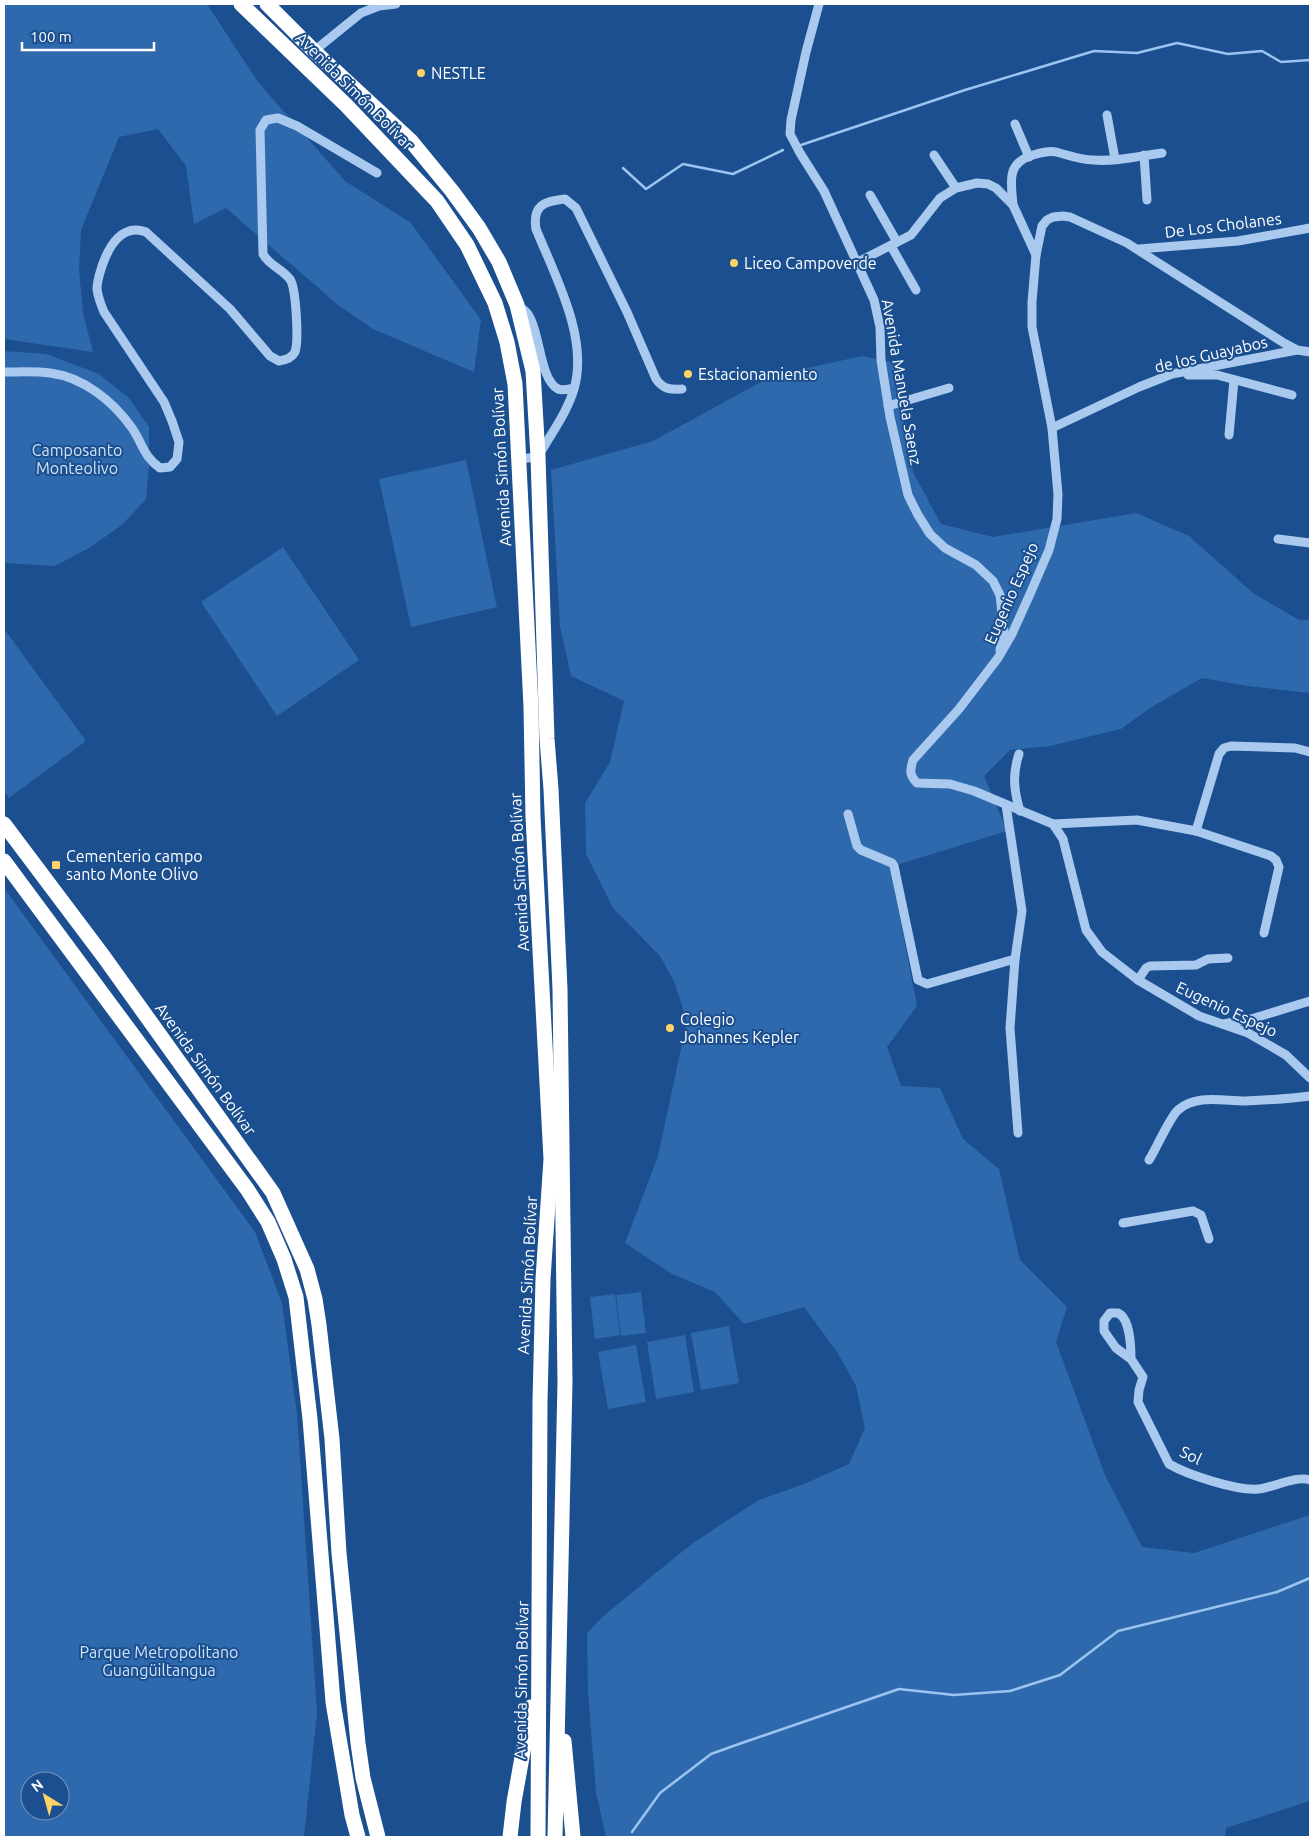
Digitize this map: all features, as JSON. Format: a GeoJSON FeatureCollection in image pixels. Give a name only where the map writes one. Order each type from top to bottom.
{"type":"FeatureCollection","features":[{"type":"Feature","properties":{"kind":"highway","name":"Avenida Simón Bolívar"},"geometry":{"type":"LineString","coordinates":[[241,4],[346,105],[437,201],[467,245],[495,303],[507,342],[516,384],[531,706],[533,817],[551,1159],[542,1288],[538,1837]]}},
{"type":"Feature","properties":{"kind":"highway","name":"Avenida Simón Bolívar"},"geometry":{"type":"LineString","coordinates":[[267,4],[314,51],[411,141],[452,191],[479,228],[498,262],[517,305],[533,372],[538,457],[547,739],[561,1018],[565,1382],[555,1837]]}},
{"type":"Feature","properties":{"kind":"highway","name":"Avenida Simón Bolívar"},"geometry":{"type":"LineString","coordinates":[[4,824],[104,957],[274,1193],[307,1269],[315,1299],[319,1325],[332,1439],[340,1553],[362,1769],[378,1837]]}},
{"type":"Feature","properties":{"kind":"highway"},"geometry":{"type":"LineString","coordinates":[[4,861],[247,1189],[268,1222],[284,1259],[296,1296],[310,1419],[333,1702],[352,1815],[358,1837]]}},
{"type":"Feature","properties":{"kind":"highway"},"geometry":{"type":"LineString","coordinates":[[86,972],[104,957]]}},
{"type":"Feature","properties":{"kind":"highway"},"geometry":{"type":"LineString","coordinates":[[510,1837],[514,1802],[540,1659]]}},
{"type":"Feature","properties":{"kind":"highway"},"geometry":{"type":"LineString","coordinates":[[557,1703],[566,1753],[573,1837]]}},
{"type":"Feature","properties":{"kind":"highway"},"geometry":{"type":"LineString","coordinates":[[369,1802],[388,1837]]}},
{"type":"Feature","properties":{"kind":"highway"},"geometry":{"type":"LineString","coordinates":[[352,1815],[352,1837]]}},
{"type":"Feature","properties":{"kind":"street"},"geometry":{"type":"LineString","coordinates":[[314,51],[361,13],[379,6],[396,4]]}},
{"type":"Feature","properties":{"kind":"street","name":"Avenida Manuela Saenz"},"geometry":{"type":"LineString","coordinates":[[819,4],[791,120],[790,134],[800,154],[824,191],[874,300],[880,327],[881,360],[888,406],[908,495],[930,534],[945,548],[985,572],[993,581],[1000,595],[1004,631],[998,658]]}},
{"type":"Feature","properties":{"kind":"street"},"geometry":{"type":"LineString","coordinates":[[1107,115],[1115,158]]}},
{"type":"Feature","properties":{"kind":"street"},"geometry":{"type":"LineString","coordinates":[[4,372],[50,373],[74,378],[105,398],[131,428],[149,461],[160,468],[170,467],[177,459],[179,442],[164,402],[104,312],[100,301],[97,288],[99,276],[105,257],[113,242],[122,233],[133,229],[146,232],[230,309],[270,356],[279,361],[288,359],[295,352],[298,333],[293,286],[287,276],[266,260],[263,254],[260,130],[266,120],[278,118],[297,126],[376,173]]}},
{"type":"Feature","properties":{"kind":"street"},"geometry":{"type":"LineString","coordinates":[[1015,124],[1028,157]]}},
{"type":"Feature","properties":{"kind":"street"},"geometry":{"type":"LineString","coordinates":[[1036,255],[1013,205],[1011,180],[1013,169],[1020,161],[1028,157],[1053,151],[1084,160],[1096,161],[1162,153]]}},
{"type":"Feature","properties":{"kind":"street"},"geometry":{"type":"LineString","coordinates":[[934,155],[956,188]]}},
{"type":"Feature","properties":{"kind":"street"},"geometry":{"type":"LineString","coordinates":[[1144,155],[1147,200]]}},
{"type":"Feature","properties":{"kind":"street"},"geometry":{"type":"LineString","coordinates":[[858,262],[911,235],[940,198],[956,188],[977,183],[988,184],[996,188],[1013,205]]}},
{"type":"Feature","properties":{"kind":"street"},"geometry":{"type":"LineString","coordinates":[[870,195],[916,290]]}},
{"type":"Feature","properties":{"kind":"street"},"geometry":{"type":"LineString","coordinates":[[519,459],[538,457],[564,411],[574,388],[579,364],[570,317],[534,221],[536,211],[548,201],[565,199],[576,208],[598,251],[656,379],[661,386],[666,388],[672,390],[682,389]]}},
{"type":"Feature","properties":{"kind":"street","name":"Eugenio Espejo"},"geometry":{"type":"LineString","coordinates":[[1310,352],[1297,350],[1139,249],[1070,217],[1059,216],[1047,220],[1042,226],[1036,255],[1032,327],[1052,428],[1058,494],[1057,519],[1049,550],[1034,586],[1012,634],[998,658],[959,709],[913,760],[910,770],[912,778],[918,783],[950,784],[974,791],[1053,824],[1062,839],[1086,930],[1102,952],[1138,980],[1199,1016],[1248,1033],[1286,1055],[1310,1078]]}},
{"type":"Feature","properties":{"kind":"street","name":"De Los Cholanes"},"geometry":{"type":"LineString","coordinates":[[1139,249],[1238,241],[1310,228]]}},
{"type":"Feature","properties":{"kind":"street"},"geometry":{"type":"LineString","coordinates":[[517,305],[528,314],[535,328],[546,373],[551,383],[558,389],[574,388]]}},
{"type":"Feature","properties":{"kind":"street","name":"de los Guayabos"},"geometry":{"type":"LineString","coordinates":[[1052,428],[1139,387],[1172,374],[1297,350]]}},
{"type":"Feature","properties":{"kind":"street"},"geometry":{"type":"LineString","coordinates":[[1172,374],[1217,375],[1292,395]]}},
{"type":"Feature","properties":{"kind":"street"},"geometry":{"type":"LineString","coordinates":[[1229,435],[1234,380]]}},
{"type":"Feature","properties":{"kind":"street"},"geometry":{"type":"LineString","coordinates":[[888,406],[949,388]]}},
{"type":"Feature","properties":{"kind":"street"},"geometry":{"type":"LineString","coordinates":[[1278,540],[1310,544]]}},
{"type":"Feature","properties":{"kind":"street"},"geometry":{"type":"LineString","coordinates":[[1196,831],[1219,754],[1224,748],[1231,746],[1273,746],[1295,748],[1310,752]]}},
{"type":"Feature","properties":{"kind":"street"},"geometry":{"type":"LineString","coordinates":[[1019,754],[1015,766],[1014,783],[1020,811]]}},
{"type":"Feature","properties":{"kind":"street"},"geometry":{"type":"LineString","coordinates":[[1006,805],[1022,911],[1015,959],[1010,1028],[1018,1133]]}},
{"type":"Feature","properties":{"kind":"street"},"geometry":{"type":"LineString","coordinates":[[848,814],[857,846],[861,850],[892,863],[894,866],[918,980],[927,984],[1015,959]]}},
{"type":"Feature","properties":{"kind":"street"},"geometry":{"type":"LineString","coordinates":[[1053,824],[1137,820],[1196,831],[1271,856],[1276,860],[1279,867],[1264,933]]}},
{"type":"Feature","properties":{"kind":"street"},"geometry":{"type":"LineString","coordinates":[[1138,980],[1146,968],[1150,966],[1196,965],[1208,959],[1228,958]]}},
{"type":"Feature","properties":{"kind":"street"},"geometry":{"type":"LineString","coordinates":[[1222,1024],[1252,1019],[1310,1001]]}},
{"type":"Feature","properties":{"kind":"street"},"geometry":{"type":"LineString","coordinates":[[1149,1160],[1176,1111],[1186,1104],[1209,1099],[1242,1101],[1286,1100],[1310,1096]]}},
{"type":"Feature","properties":{"kind":"street"},"geometry":{"type":"LineString","coordinates":[[1123,1223],[1193,1211],[1201,1215],[1210,1239]]}},
{"type":"Feature","properties":{"kind":"street","name":"Sol"},"geometry":{"type":"LineString","coordinates":[[1131,1359],[1130,1344],[1124,1318],[1118,1313],[1110,1313],[1104,1321],[1104,1331],[1116,1348],[1131,1359],[1143,1377],[1138,1402],[1169,1464],[1218,1482],[1255,1489],[1272,1487],[1306,1478],[1310,1480]]}},
{"type":"Feature","properties":{"kind":"green space"},"geometry":{"type":"Polygon","coordinates":[[[4,4],[207,4],[258,82],[345,181],[411,223],[481,320],[474,372],[373,329],[338,305],[226,208],[194,224],[186,166],[158,129],[119,137],[81,230],[79,270],[83,313],[93,352],[4,339],[4,4]]]}},
{"type":"Feature","properties":{"kind":"green space","name":"Camposanto Monteolivo"},"geometry":{"type":"Polygon","coordinates":[[[4,351],[46,354],[99,374],[129,398],[149,427],[149,467],[146,499],[122,525],[89,548],[55,566],[4,563],[4,351]]]}},
{"type":"Feature","properties":{"kind":"green space"},"geometry":{"type":"Polygon","coordinates":[[[862,356],[897,363],[903,417],[913,472],[941,524],[993,537],[1136,513],[1189,536],[1253,593],[1299,620],[1310,620],[1310,693],[1248,686],[1202,678],[1153,706],[1121,729],[1050,746],[1010,750],[984,776],[1007,831],[890,867],[917,1006],[887,1047],[901,1086],[940,1088],[963,1139],[999,1169],[1020,1260],[1067,1307],[1056,1342],[1105,1475],[1142,1547],[1194,1553],[1310,1515],[1310,1801],[1226,1828],[1225,1837],[606,1837],[596,1792],[588,1693],[587,1633],[602,1617],[689,1546],[729,1519],[759,1500],[804,1484],[849,1464],[865,1428],[856,1386],[837,1352],[804,1307],[744,1324],[715,1292],[672,1274],[625,1243],[658,1156],[687,1021],[674,981],[659,955],[613,908],[586,854],[585,803],[610,762],[624,701],[571,676],[560,626],[551,470],[653,441],[772,376],[862,356]]]}},
{"type":"Feature","properties":{"kind":"green space"},"geometry":{"type":"Polygon","coordinates":[[[466,460],[497,607],[411,627],[379,479],[466,460]]]}},
{"type":"Feature","properties":{"kind":"green space"},"geometry":{"type":"Polygon","coordinates":[[[283,547],[359,660],[277,716],[201,602],[283,547]]]}},
{"type":"Feature","properties":{"kind":"green space"},"geometry":{"type":"Polygon","coordinates":[[[5,630],[86,741],[9,798],[4,791],[5,630]]]}},
{"type":"Feature","properties":{"kind":"green space","name":"Parque Metropolitano Guangüiltangua"},"geometry":{"type":"Polygon","coordinates":[[[4,888],[255,1232],[282,1303],[297,1414],[317,1713],[304,1837],[4,1837],[4,888]]]}},
{"type":"Feature","properties":{"kind":"green space"},"geometry":{"type":"Polygon","coordinates":[[[641,1292],[646,1333],[621,1336],[616,1295],[641,1292]]]}},
{"type":"Feature","properties":{"kind":"green space"},"geometry":{"type":"Polygon","coordinates":[[[615,1294],[620,1335],[595,1339],[590,1297],[615,1294]]]}},
{"type":"Feature","properties":{"kind":"green space"},"geometry":{"type":"Polygon","coordinates":[[[729,1326],[739,1383],[701,1390],[691,1333],[729,1326]]]}},
{"type":"Feature","properties":{"kind":"green space"},"geometry":{"type":"Polygon","coordinates":[[[685,1335],[694,1392],[656,1399],[647,1342],[685,1335]]]}},
{"type":"Feature","properties":{"kind":"green space"},"geometry":{"type":"Polygon","coordinates":[[[636,1345],[646,1402],[608,1409],[598,1352],[636,1345]]]}},
{"type":"Feature","properties":{"kind":"waterway"},"geometry":{"type":"LineString","coordinates":[[801,145],[965,90],[1094,51],[1137,53],[1177,43],[1228,54],[1262,51],[1281,62],[1310,60]]}},
{"type":"Feature","properties":{"kind":"waterway"},"geometry":{"type":"LineString","coordinates":[[623,168],[646,189],[683,164],[733,174],[783,150]]}},
{"type":"Feature","properties":{"kind":"waterway"},"geometry":{"type":"LineString","coordinates":[[632,1832],[660,1793],[711,1754],[899,1689],[954,1695],[1010,1691],[1060,1675],[1118,1631],[1277,1592],[1310,1578]]}},
{"type":"Feature","properties":{"kind":"place","name":"NESTLE"},"geometry":{"type":"Point","coordinates":[421,73]}},
{"type":"Feature","properties":{"kind":"place","name":"Liceo Campoverde"},"geometry":{"type":"Point","coordinates":[734,263]}},
{"type":"Feature","properties":{"kind":"place","name":"Estacionamiento"},"geometry":{"type":"Point","coordinates":[688,374]}},
{"type":"Feature","properties":{"kind":"place","name":"Cementerio campo santo Monte Olivo"},"geometry":{"type":"Point","coordinates":[56,865]}},
{"type":"Feature","properties":{"kind":"place","name":"Colegio Johannes Kepler"},"geometry":{"type":"Point","coordinates":[670,1028]}}]}
